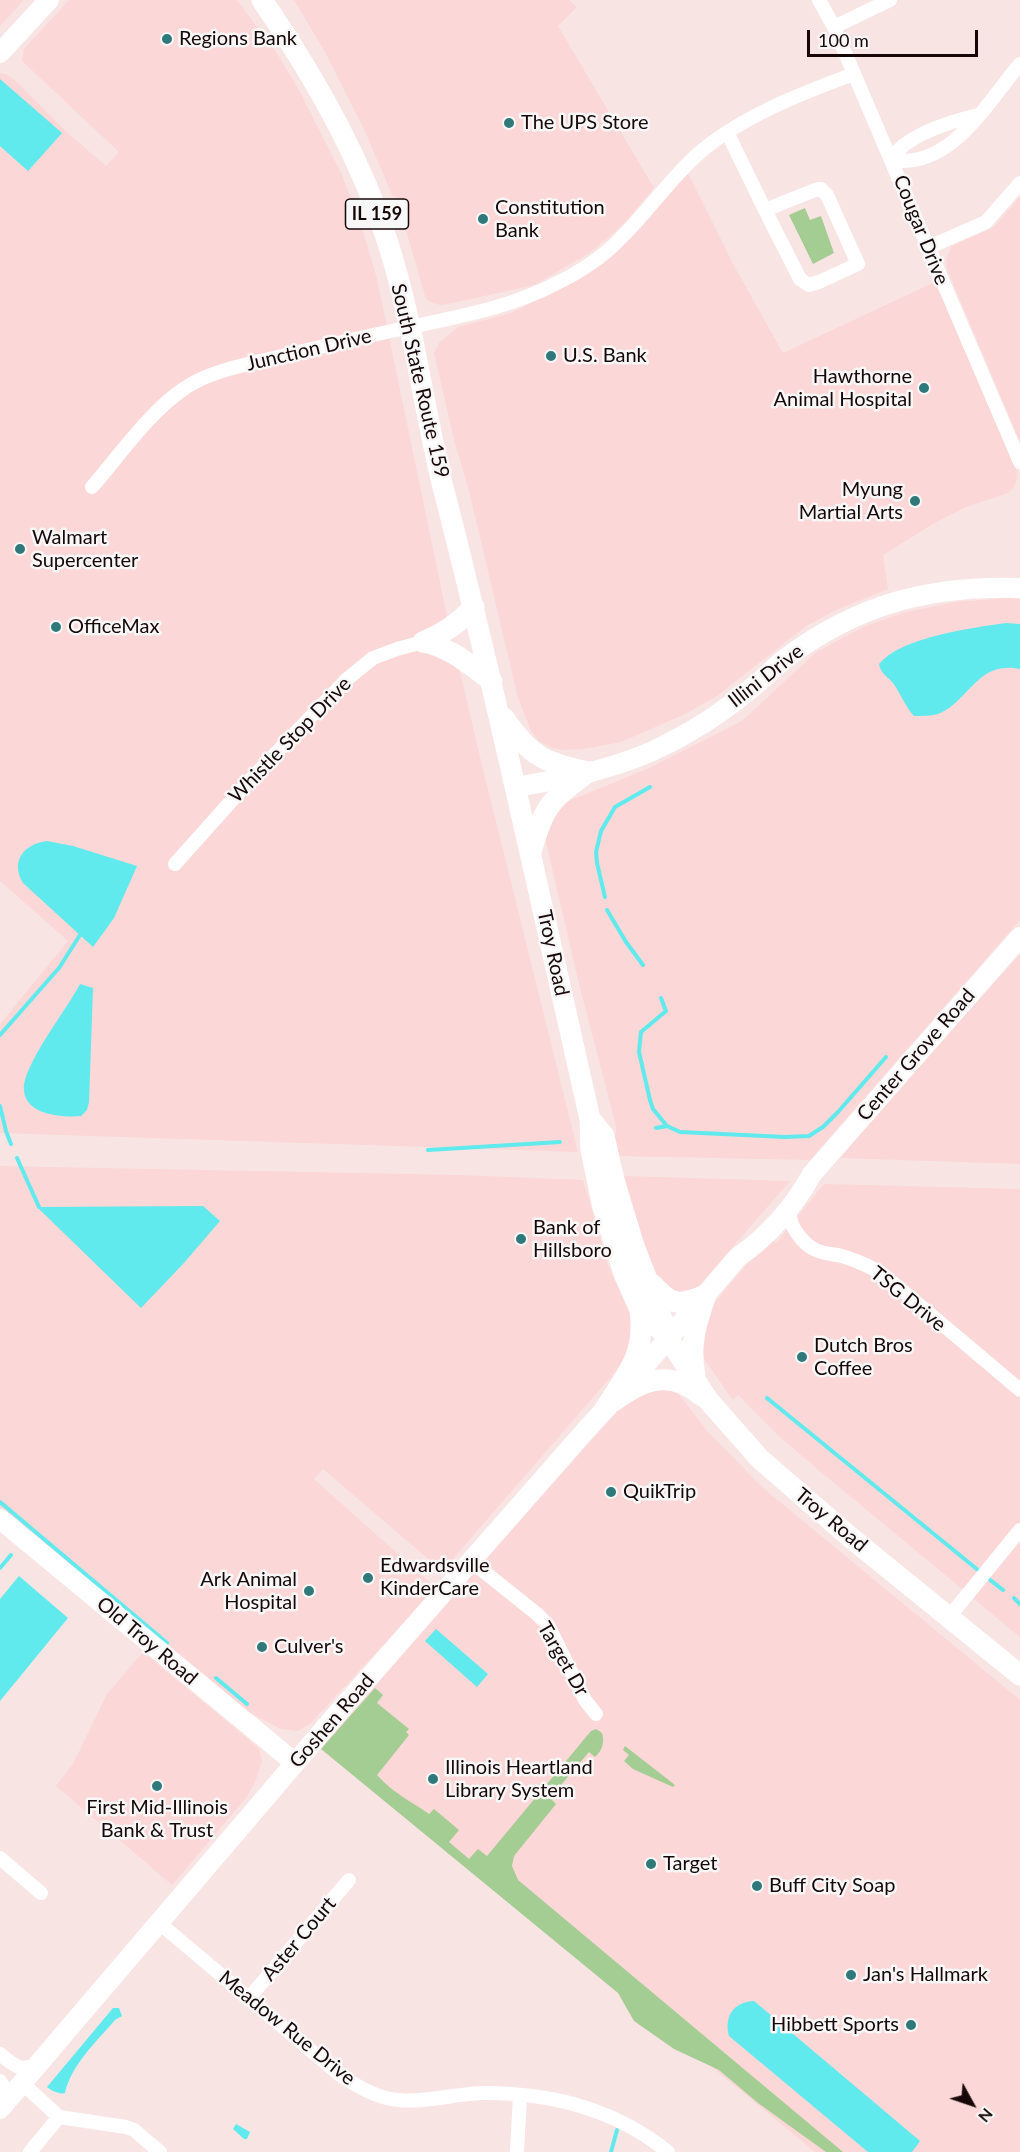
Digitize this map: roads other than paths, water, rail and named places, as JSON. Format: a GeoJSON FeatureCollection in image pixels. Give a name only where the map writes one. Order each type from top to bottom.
{"type":"FeatureCollection","features":[{"type":"Feature","properties":{"kind":"main road","name":"South State Route 159"},"geometry":{"type":"LineString","coordinates":[[262,0],[287,36],[329,106],[366,185],[387,240],[409,327],[438,467],[474,607],[516,787]]}},
{"type":"Feature","properties":{"kind":"main road","name":"Whistle Stop Drive"},"geometry":{"type":"LineString","coordinates":[[423,642],[454,626],[474,607]]}},
{"type":"Feature","properties":{"kind":"main road"},"geometry":{"type":"LineString","coordinates":[[423,642],[454,653],[492,681]]}},
{"type":"Feature","properties":{"kind":"main road"},"geometry":{"type":"LineString","coordinates":[[498,708],[513,731],[538,757],[552,764],[588,772]]}},
{"type":"Feature","properties":{"kind":"main road"},"geometry":{"type":"LineString","coordinates":[[531,852],[543,814],[551,803],[588,772]]}},
{"type":"Feature","properties":{"kind":"main road","name":"Troy Road"},"geometry":{"type":"LineString","coordinates":[[516,787],[590,1119],[591,1150],[603,1207],[625,1276],[640,1309],[669,1338]]}},
{"type":"Feature","properties":{"kind":"main road","name":"Troy Road"},"geometry":{"type":"LineString","coordinates":[[590,1119],[604,1136],[614,1180],[634,1246],[669,1338],[702,1392],[760,1460],[850,1537],[1020,1675]]}},
{"type":"Feature","properties":{"kind":"main road"},"geometry":{"type":"LineString","coordinates":[[648,1279],[665,1299],[672,1302],[686,1302],[706,1295]]}},
{"type":"Feature","properties":{"kind":"main road"},"geometry":{"type":"LineString","coordinates":[[608,1406],[629,1390],[654,1379],[678,1382],[702,1392],[691,1349],[693,1334],[706,1295]]}},
{"type":"Feature","properties":{"kind":"main road"},"geometry":{"type":"LineString","coordinates":[[608,1406],[639,1350],[642,1335],[640,1309]]}},
{"type":"Feature","properties":{"kind":"street"},"geometry":{"type":"LineString","coordinates":[[0,53],[49,0]]}},
{"type":"Feature","properties":{"kind":"street","name":"Cougar Drive"},"geometry":{"type":"LineString","coordinates":[[819,0],[834,27],[892,160],[927,248],[1020,462]]}},
{"type":"Feature","properties":{"kind":"street"},"geometry":{"type":"LineString","coordinates":[[834,27],[890,0]]}},
{"type":"Feature","properties":{"kind":"street"},"geometry":{"type":"LineString","coordinates":[[978,115],[957,120],[921,136],[902,146],[892,160],[908,163],[952,144],[965,132],[1020,64]]}},
{"type":"Feature","properties":{"kind":"street","name":"Junction Drive"},"geometry":{"type":"LineString","coordinates":[[92,487],[156,414],[184,388],[206,377],[333,343],[467,315],[527,297],[555,284],[583,268],[620,239],[676,175],[699,153],[727,132],[801,94],[854,74]]}},
{"type":"Feature","properties":{"kind":"street"},"geometry":{"type":"LineString","coordinates":[[727,132],[765,210],[800,279],[805,284],[813,285],[858,264],[826,195],[821,189],[765,210]]}},
{"type":"Feature","properties":{"kind":"street"},"geometry":{"type":"LineString","coordinates":[[927,248],[986,222],[1020,183]]}},
{"type":"Feature","properties":{"kind":"street","name":"Illini Drive"},"geometry":{"type":"LineString","coordinates":[[516,787],[588,772],[641,756],[692,730],[738,699],[784,659],[859,615],[900,599],[930,593],[967,588],[1020,588]]}},
{"type":"Feature","properties":{"kind":"street","name":"Whistle Stop Drive"},"geometry":{"type":"LineString","coordinates":[[175,864],[251,779],[346,680],[373,658],[423,642]]}},
{"type":"Feature","properties":{"kind":"street","name":"Center Grove Road"},"geometry":{"type":"LineString","coordinates":[[669,1338],[738,1257],[773,1208],[801,1179],[807,1183],[1020,938]]}},
{"type":"Feature","properties":{"kind":"street","name":"TSG Drive"},"geometry":{"type":"LineString","coordinates":[[807,1183],[789,1210],[790,1222],[809,1246],[818,1251],[842,1256],[870,1266],[885,1276],[1020,1390]]}},
{"type":"Feature","properties":{"kind":"street","name":"Goshen Road"},"geometry":{"type":"LineString","coordinates":[[3,2105],[295,1763],[669,1338]]}},
{"type":"Feature","properties":{"kind":"street","name":"Old Troy Road"},"geometry":{"type":"LineString","coordinates":[[0,1519],[295,1763]]}},
{"type":"Feature","properties":{"kind":"street"},"geometry":{"type":"LineString","coordinates":[[949,1617],[1020,1530]]}},
{"type":"Feature","properties":{"kind":"street","name":"Target Dr"},"geometry":{"type":"LineString","coordinates":[[472,1562],[548,1625],[585,1700],[596,1714]]}},
{"type":"Feature","properties":{"kind":"street"},"geometry":{"type":"LineString","coordinates":[[0,1858],[41,1893]]}},
{"type":"Feature","properties":{"kind":"street","name":"Aster Court"},"geometry":{"type":"LineString","coordinates":[[249,1998],[349,1880]]}},
{"type":"Feature","properties":{"kind":"street","name":"Meadow Rue Drive"},"geometry":{"type":"LineString","coordinates":[[158,1922],[356,2086],[375,2094],[401,2100],[483,2093],[548,2097],[591,2108],[635,2128],[668,2152]]}},
{"type":"Feature","properties":{"kind":"street"},"geometry":{"type":"LineString","coordinates":[[0,2054],[21,2069],[28,2069],[38,2063]]}},
{"type":"Feature","properties":{"kind":"street"},"geometry":{"type":"LineString","coordinates":[[0,2081],[7,2096],[3,2105]]}},
{"type":"Feature","properties":{"kind":"street"},"geometry":{"type":"LineString","coordinates":[[22,2083],[60,2117],[126,2127],[134,2130],[160,2152]]}},
{"type":"Feature","properties":{"kind":"street"},"geometry":{"type":"LineString","coordinates":[[517,2152],[520,2095]]}},
{"type":"Feature","properties":{"kind":"street"},"geometry":{"type":"LineString","coordinates":[[30,2152],[60,2117]]}},
{"type":"Feature","properties":{"kind":"water"},"geometry":{"type":"Polygon","coordinates":[[[0,79],[62,133],[28,171],[0,146],[0,79]]]}},
{"type":"Feature","properties":{"kind":"water"},"geometry":{"type":"Polygon","coordinates":[[[1006,623],[1020,624],[1020,669],[994,670],[975,683],[949,708],[938,714],[914,716],[880,667],[879,664],[889,655],[920,640],[1006,623]]]}},
{"type":"Feature","properties":{"kind":"water"},"geometry":{"type":"Polygon","coordinates":[[[47,841],[73,846],[137,866],[114,918],[93,947],[23,883],[19,875],[19,861],[26,850],[47,841]]]}},
{"type":"Feature","properties":{"kind":"water"},"geometry":{"type":"Polygon","coordinates":[[[80,984],[93,988],[87,1110],[81,1116],[46,1113],[31,1105],[26,1098],[25,1080],[38,1052],[80,984]]]}},
{"type":"Feature","properties":{"kind":"water"},"geometry":{"type":"Polygon","coordinates":[[[203,1206],[220,1221],[141,1308],[37,1207],[203,1206]]]}},
{"type":"Feature","properties":{"kind":"water"},"geometry":{"type":"Polygon","coordinates":[[[19,1576],[68,1618],[0,1701],[0,1599],[19,1576]]]}},
{"type":"Feature","properties":{"kind":"water"},"geometry":{"type":"Polygon","coordinates":[[[436,1629],[488,1674],[477,1687],[425,1641],[436,1629]]]}},
{"type":"Feature","properties":{"kind":"water"},"geometry":{"type":"Polygon","coordinates":[[[754,2001],[920,2141],[912,2152],[868,2152],[729,2036],[728,2023],[732,2012],[741,2004],[754,2001]]]}},
{"type":"Feature","properties":{"kind":"water"},"geometry":{"type":"Polygon","coordinates":[[[113,2008],[119,2008],[122,2016],[115,2020],[79,2063],[65,2093],[58,2093],[48,2088],[47,2087],[113,2008]]]}},
{"type":"Feature","properties":{"kind":"water"},"geometry":{"type":"Polygon","coordinates":[[[236,2124],[250,2132],[247,2139],[233,2129],[236,2124]]]}},
{"type":"Feature","properties":{"kind":"waterway"},"geometry":{"type":"LineString","coordinates":[[605,897],[596,852],[601,831],[615,807],[650,787]]}},
{"type":"Feature","properties":{"kind":"waterway"},"geometry":{"type":"LineString","coordinates":[[607,910],[643,965]]}},
{"type":"Feature","properties":{"kind":"waterway"},"geometry":{"type":"LineString","coordinates":[[0,1035],[59,968],[80,935]]}},
{"type":"Feature","properties":{"kind":"waterway"},"geometry":{"type":"LineString","coordinates":[[661,998],[666,1011],[641,1032],[639,1052],[653,1109],[667,1126]]}},
{"type":"Feature","properties":{"kind":"waterway"},"geometry":{"type":"LineString","coordinates":[[656,1128],[667,1126],[680,1132],[809,1136],[823,1127],[838,1112],[886,1057]]}},
{"type":"Feature","properties":{"kind":"waterway"},"geometry":{"type":"LineString","coordinates":[[0,1106],[11,1144]]}},
{"type":"Feature","properties":{"kind":"waterway"},"geometry":{"type":"LineString","coordinates":[[428,1150],[560,1142]]}},
{"type":"Feature","properties":{"kind":"waterway"},"geometry":{"type":"LineString","coordinates":[[17,1158],[39,1207]]}},
{"type":"Feature","properties":{"kind":"waterway"},"geometry":{"type":"LineString","coordinates":[[767,1398],[978,1570]]}},
{"type":"Feature","properties":{"kind":"waterway"},"geometry":{"type":"LineString","coordinates":[[0,1502],[167,1643]]}},
{"type":"Feature","properties":{"kind":"waterway"},"geometry":{"type":"LineString","coordinates":[[0,1568],[11,1555]]}},
{"type":"Feature","properties":{"kind":"waterway"},"geometry":{"type":"LineString","coordinates":[[989,1579],[1003,1590]]}},
{"type":"Feature","properties":{"kind":"waterway"},"geometry":{"type":"LineString","coordinates":[[1014,1598],[1020,1604]]}},
{"type":"Feature","properties":{"kind":"waterway"},"geometry":{"type":"LineString","coordinates":[[216,1678],[247,1704]]}},
{"type":"Feature","properties":{"kind":"waterway"},"geometry":{"type":"LineString","coordinates":[[611,2152],[617,2130]]}},
{"type":"Feature","properties":{"kind":"place","name":"Regions Bank"},"geometry":{"type":"Point","coordinates":[167,39]}},
{"type":"Feature","properties":{"kind":"place","name":"The UPS Store"},"geometry":{"type":"Point","coordinates":[509,123]}},
{"type":"Feature","properties":{"kind":"place","name":"Constitution Bank"},"geometry":{"type":"Point","coordinates":[483,219]}},
{"type":"Feature","properties":{"kind":"place","name":"U.S. Bank"},"geometry":{"type":"Point","coordinates":[551,356]}},
{"type":"Feature","properties":{"kind":"place","name":"Hawthorne Animal Hospital"},"geometry":{"type":"Point","coordinates":[924,388]}},
{"type":"Feature","properties":{"kind":"place","name":"Myung Martial Arts"},"geometry":{"type":"Point","coordinates":[915,501]}},
{"type":"Feature","properties":{"kind":"place","name":"Walmart Supercenter"},"geometry":{"type":"Point","coordinates":[20,549]}},
{"type":"Feature","properties":{"kind":"place","name":"OfficeMax"},"geometry":{"type":"Point","coordinates":[56,627]}},
{"type":"Feature","properties":{"kind":"place","name":"Bank of Hillsboro"},"geometry":{"type":"Point","coordinates":[521,1239]}},
{"type":"Feature","properties":{"kind":"place","name":"Dutch Bros Coffee"},"geometry":{"type":"Point","coordinates":[802,1357]}},
{"type":"Feature","properties":{"kind":"place","name":"QuikTrip"},"geometry":{"type":"Point","coordinates":[611,1492]}},
{"type":"Feature","properties":{"kind":"place","name":"Edwardsville KinderCare"},"geometry":{"type":"Point","coordinates":[368,1578]}},
{"type":"Feature","properties":{"kind":"place","name":"Ark Animal Hospital"},"geometry":{"type":"Point","coordinates":[309,1591]}},
{"type":"Feature","properties":{"kind":"place","name":"Culver's"},"geometry":{"type":"Point","coordinates":[262,1647]}},
{"type":"Feature","properties":{"kind":"place","name":"Illinois Heartland Library System"},"geometry":{"type":"Point","coordinates":[433,1779]}},
{"type":"Feature","properties":{"kind":"place","name":"First Mid-Illinois Bank & Trust"},"geometry":{"type":"Point","coordinates":[157,1786]}},
{"type":"Feature","properties":{"kind":"place","name":"Target"},"geometry":{"type":"Point","coordinates":[651,1864]}},
{"type":"Feature","properties":{"kind":"place","name":"Buff City Soap"},"geometry":{"type":"Point","coordinates":[757,1886]}},
{"type":"Feature","properties":{"kind":"place","name":"Jan's Hallmark"},"geometry":{"type":"Point","coordinates":[851,1975]}},
{"type":"Feature","properties":{"kind":"place","name":"Hibbett Sports"},"geometry":{"type":"Point","coordinates":[911,2025]}}]}
